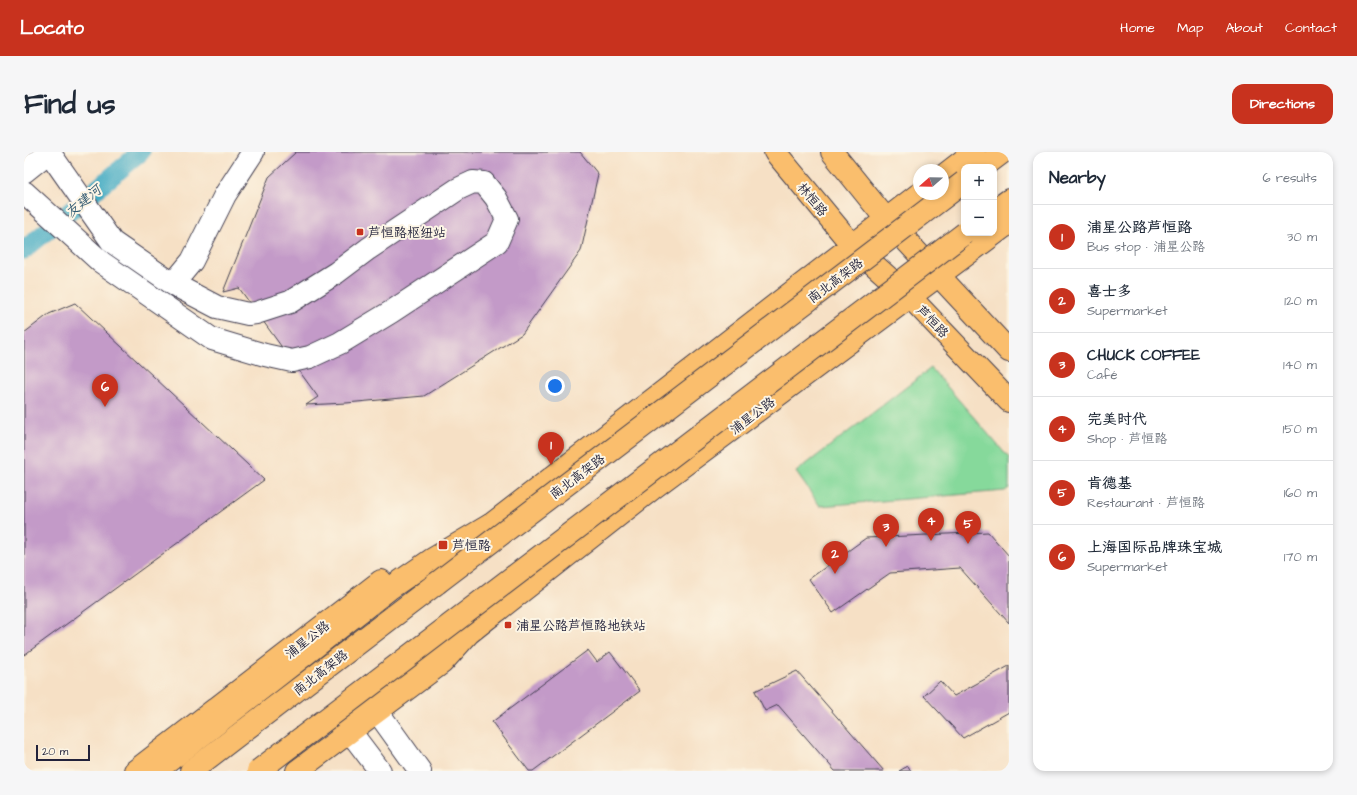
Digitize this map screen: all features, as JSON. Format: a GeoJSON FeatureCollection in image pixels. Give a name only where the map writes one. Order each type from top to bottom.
{"type":"FeatureCollection","features":[{"type":"Feature","properties":{"kind":"main road","name":"林恒路"},"geometry":{"type":"LineString","coordinates":[[775,152],[852,245]]}},
{"type":"Feature","properties":{"kind":"main road"},"geometry":{"type":"LineString","coordinates":[[832,152],[886,219],[1009,351]]}},
{"type":"Feature","properties":{"kind":"main road"},"geometry":{"type":"LineString","coordinates":[[949,171],[974,152]]}},
{"type":"Feature","properties":{"kind":"main road"},"geometry":{"type":"LineString","coordinates":[[987,164],[1003,152]]}},
{"type":"Feature","properties":{"kind":"main road","name":"南北高架路"},"geometry":{"type":"LineString","coordinates":[[192,771],[456,568],[961,184]]}},
{"type":"Feature","properties":{"kind":"main road","name":"浦星公路"},"geometry":{"type":"LineString","coordinates":[[170,771],[913,199]]}},
{"type":"Feature","properties":{"kind":"main road"},"geometry":{"type":"LineString","coordinates":[[997,209],[1009,200]]}},
{"type":"Feature","properties":{"kind":"main road","name":"浦星公路"},"geometry":{"type":"LineString","coordinates":[[276,771],[372,698],[498,610],[652,489],[1009,223]]}},
{"type":"Feature","properties":{"kind":"main road"},"geometry":{"type":"LineString","coordinates":[[258,771],[961,236]]}},
{"type":"Feature","properties":{"kind":"main road","name":"芦恒路"},"geometry":{"type":"LineString","coordinates":[[852,245],[910,297],[1009,401]]}},
{"type":"Feature","properties":{"kind":"main road","name":"浦星公路"},"geometry":{"type":"LineString","coordinates":[[135,771],[383,580],[435,550],[490,525]]}},
{"type":"Feature","properties":{"kind":"main road"},"geometry":{"type":"LineString","coordinates":[[156,771],[389,589],[431,560],[490,525]]}},
{"type":"Feature","properties":{"kind":"main road","name":"浦星公路"},"geometry":{"type":"LineString","coordinates":[[312,771],[445,671],[471,639],[498,610]]}},
{"type":"Feature","properties":{"kind":"main road"},"geometry":{"type":"LineString","coordinates":[[297,771],[442,663],[469,633],[498,610]]}},
{"type":"Feature","properties":{"kind":"street"},"geometry":{"type":"LineString","coordinates":[[24,172],[49,152],[112,242],[173,284],[218,307],[248,314],[256,313],[290,302],[336,273],[368,249],[439,201],[458,189],[473,182],[484,183],[496,198],[507,218],[497,242],[340,344],[310,356],[292,361],[212,340],[102,262],[24,192]]}},
{"type":"Feature","properties":{"kind":"street"},"geometry":{"type":"LineString","coordinates":[[173,284],[192,261],[224,196],[253,152]]}},
{"type":"Feature","properties":{"kind":"street"},"geometry":{"type":"LineString","coordinates":[[382,718],[420,771]]}},
{"type":"Feature","properties":{"kind":"street"},"geometry":{"type":"LineString","coordinates":[[355,738],[380,771]]}},
{"type":"Feature","properties":{"kind":"green space"},"geometry":{"type":"Polygon","coordinates":[[[931,368],[1009,458],[1009,488],[1005,491],[820,506],[796,472],[931,368]]]}},
{"type":"Feature","properties":{"kind":"building"},"geometry":{"type":"Polygon","coordinates":[[[296,152],[580,152],[598,174],[581,251],[522,334],[424,396],[306,405],[318,397],[239,288],[223,292],[269,177],[296,152]]]}},
{"type":"Feature","properties":{"kind":"building"},"geometry":{"type":"Polygon","coordinates":[[[75,303],[264,480],[24,655],[24,333],[49,314],[75,303]]]}},
{"type":"Feature","properties":{"kind":"building"},"geometry":{"type":"Polygon","coordinates":[[[988,532],[1009,556],[1009,623],[960,568],[890,573],[833,613],[809,579],[866,538],[988,532]]]}},
{"type":"Feature","properties":{"kind":"building"},"geometry":{"type":"Polygon","coordinates":[[[588,650],[597,662],[610,652],[640,691],[533,771],[529,771],[492,722],[588,650]]]}},
{"type":"Feature","properties":{"kind":"building"},"geometry":{"type":"Polygon","coordinates":[[[1009,666],[1009,712],[963,738],[924,696],[940,681],[954,696],[1009,666]]]}},
{"type":"Feature","properties":{"kind":"building"},"geometry":{"type":"Polygon","coordinates":[[[797,671],[884,771],[835,771],[778,705],[765,711],[755,691],[797,671]]]}},
{"type":"Feature","properties":{"kind":"building"},"geometry":{"type":"Polygon","coordinates":[[[908,766],[911,771],[899,771],[908,766]]]}},
{"type":"Feature","properties":{"kind":"waterway","name":"友建河"},"geometry":{"type":"LineString","coordinates":[[24,250],[141,152]]}},
{"type":"Feature","properties":{"kind":"place","name":"芦恒路枢纽站"},"geometry":{"type":"Point","coordinates":[360,232]}},
{"type":"Feature","properties":{"kind":"place","name":"上海国际品牌珠宝城"},"geometry":{"type":"Point","coordinates":[105,407]}},
{"type":"Feature","properties":{"kind":"place","name":"浦星公路芦恒路"},"geometry":{"type":"Point","coordinates":[551,465]}},
{"type":"Feature","properties":{"kind":"place","name":"完美时代"},"geometry":{"type":"Point","coordinates":[931,541]}},
{"type":"Feature","properties":{"kind":"place","name":"肯德基"},"geometry":{"type":"Point","coordinates":[968,544]}},
{"type":"Feature","properties":{"kind":"place","name":"芦恒路"},"geometry":{"type":"Point","coordinates":[443,545]}},
{"type":"Feature","properties":{"kind":"place","name":"CHUCK COFFEE"},"geometry":{"type":"Point","coordinates":[886,547]}},
{"type":"Feature","properties":{"kind":"place","name":"喜士多"},"geometry":{"type":"Point","coordinates":[835,574]}},
{"type":"Feature","properties":{"kind":"place","name":"浦星公路芦恒路地铁站"},"geometry":{"type":"Point","coordinates":[508,625]}}]}
